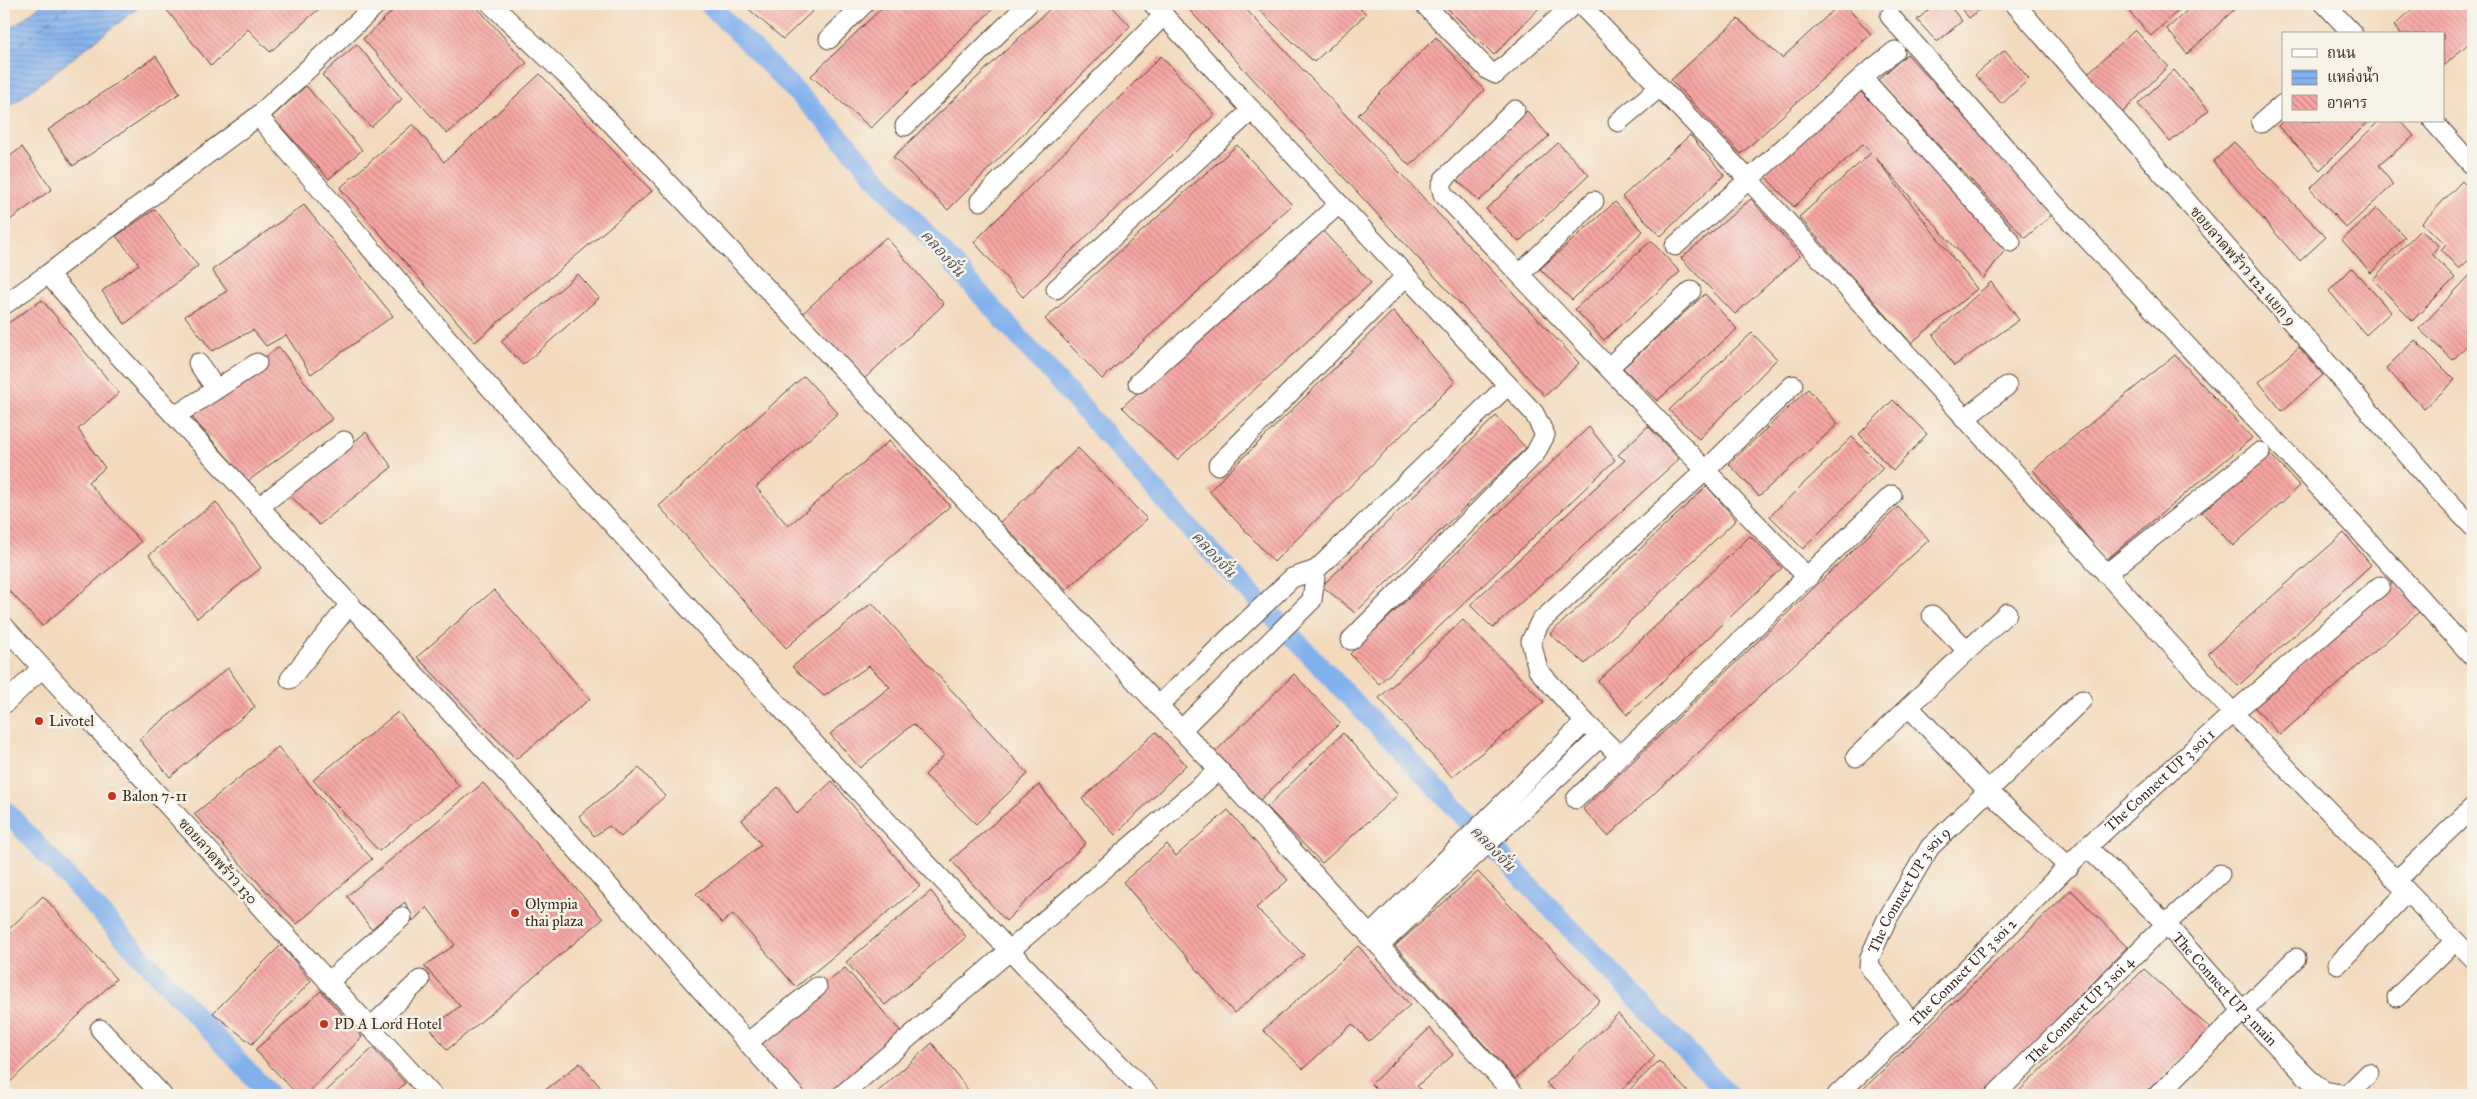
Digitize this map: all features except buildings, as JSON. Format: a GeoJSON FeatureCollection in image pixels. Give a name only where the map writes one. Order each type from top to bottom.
{"type":"FeatureCollection","features":[{"type":"Feature","properties":{"kind":"street"},"geometry":{"type":"LineString","coordinates":[[4,305],[258,116],[378,4]]}},
{"type":"Feature","properties":{"kind":"street"},"geometry":{"type":"LineString","coordinates":[[491,4],[567,76],[1219,770],[1515,1095]]}},
{"type":"Feature","properties":{"kind":"street"},"geometry":{"type":"LineString","coordinates":[[829,39],[864,4]]}},
{"type":"Feature","properties":{"kind":"street"},"geometry":{"type":"LineString","coordinates":[[905,126],[1028,4]]}},
{"type":"Feature","properties":{"kind":"street"},"geometry":{"type":"LineString","coordinates":[[1424,4],[1488,70],[1496,74],[1580,4],[1748,180],[2233,713],[2473,959]]}},
{"type":"Feature","properties":{"kind":"street","name":"ซอยลาดพร้าว 122 แยก 9"},"geometry":{"type":"LineString","coordinates":[[2015,4],[2437,489],[2473,527]]}},
{"type":"Feature","properties":{"kind":"street"},"geometry":{"type":"LineString","coordinates":[[2325,4],[2350,32]]}},
{"type":"Feature","properties":{"kind":"street"},"geometry":{"type":"LineString","coordinates":[[980,201],[1158,10],[1534,413],[1545,435],[1536,454],[1351,640]]}},
{"type":"Feature","properties":{"kind":"street"},"geometry":{"type":"LineString","coordinates":[[1890,16],[2050,199],[2349,520],[2473,657]]}},
{"type":"Feature","properties":{"kind":"street"},"geometry":{"type":"LineString","coordinates":[[1675,246],[1862,78],[1895,51]]}},
{"type":"Feature","properties":{"kind":"street"},"geometry":{"type":"LineString","coordinates":[[1862,78],[2011,242]]}},
{"type":"Feature","properties":{"kind":"street"},"geometry":{"type":"LineString","coordinates":[[1618,122],[1660,87]]}},
{"type":"Feature","properties":{"kind":"street"},"geometry":{"type":"LineString","coordinates":[[2261,123],[2282,105]]}},
{"type":"Feature","properties":{"kind":"street"},"geometry":{"type":"LineString","coordinates":[[1056,289],[1252,110]]}},
{"type":"Feature","properties":{"kind":"street"},"geometry":{"type":"LineString","coordinates":[[1515,110],[1444,179],[1441,186],[1443,194],[1707,469],[1808,578]]}},
{"type":"Feature","properties":{"kind":"street"},"geometry":{"type":"LineString","coordinates":[[258,116],[498,397],[1008,951],[1148,1095]]}},
{"type":"Feature","properties":{"kind":"street"},"geometry":{"type":"LineString","coordinates":[[2434,122],[2473,166]]}},
{"type":"Feature","properties":{"kind":"street"},"geometry":{"type":"LineString","coordinates":[[1520,274],[1594,201]]}},
{"type":"Feature","properties":{"kind":"street"},"geometry":{"type":"LineString","coordinates":[[1138,383],[1339,204]]}},
{"type":"Feature","properties":{"kind":"street"},"geometry":{"type":"LineString","coordinates":[[48,274],[120,357],[552,822],[794,1095]]}},
{"type":"Feature","properties":{"kind":"street"},"geometry":{"type":"LineString","coordinates":[[1218,465],[1406,276]]}},
{"type":"Feature","properties":{"kind":"street"},"geometry":{"type":"LineString","coordinates":[[1609,367],[1691,291]]}},
{"type":"Feature","properties":{"kind":"street"},"geometry":{"type":"LineString","coordinates":[[198,363],[216,389]]}},
{"type":"Feature","properties":{"kind":"street"},"geometry":{"type":"LineString","coordinates":[[175,416],[257,363]]}},
{"type":"Feature","properties":{"kind":"street"},"geometry":{"type":"LineString","coordinates":[[1158,706],[1292,578],[1316,570],[1508,385]]}},
{"type":"Feature","properties":{"kind":"street"},"geometry":{"type":"LineString","coordinates":[[1620,756],[1585,722],[1538,670],[1531,641],[1540,622],[1707,469],[1793,385]]}},
{"type":"Feature","properties":{"kind":"street"},"geometry":{"type":"LineString","coordinates":[[1964,419],[2007,386]]}},
{"type":"Feature","properties":{"kind":"street"},"geometry":{"type":"LineString","coordinates":[[259,507],[344,441]]}},
{"type":"Feature","properties":{"kind":"street"},"geometry":{"type":"LineString","coordinates":[[2106,574],[2260,452]]}},
{"type":"Feature","properties":{"kind":"street"},"geometry":{"type":"LineString","coordinates":[[1576,799],[1808,578],[1892,495]]}},
{"type":"Feature","properties":{"kind":"street"},"geometry":{"type":"LineString","coordinates":[[1181,730],[1312,600],[1316,570]]}},
{"type":"Feature","properties":{"kind":"street","name":"The Connect UP 3 soi 1"},"geometry":{"type":"LineString","coordinates":[[2087,847],[2233,713],[2380,586]]}},
{"type":"Feature","properties":{"kind":"street"},"geometry":{"type":"LineString","coordinates":[[290,680],[350,604]]}},
{"type":"Feature","properties":{"kind":"street"},"geometry":{"type":"LineString","coordinates":[[1856,757],[2007,613]]}},
{"type":"Feature","properties":{"kind":"street"},"geometry":{"type":"LineString","coordinates":[[1932,615],[1967,650]]}},
{"type":"Feature","properties":{"kind":"street","name":"ซอยลาดพร้าว 130"},"geometry":{"type":"LineString","coordinates":[[4,626],[432,1095]]}},
{"type":"Feature","properties":{"kind":"street"},"geometry":{"type":"LineString","coordinates":[[4,704],[42,668]]}},
{"type":"Feature","properties":{"kind":"street","name":"The Connect UP 3 soi 9"},"geometry":{"type":"LineString","coordinates":[[1912,1024],[1876,978],[1869,966],[1870,957],[1886,921],[1930,847],[2082,700]]}},
{"type":"Feature","properties":{"kind":"street"},"geometry":{"type":"LineString","coordinates":[[1908,707],[1987,790],[2070,867]]}},
{"type":"Feature","properties":{"kind":"street"},"geometry":{"type":"LineString","coordinates":[[1374,941],[1498,821],[1585,722]]}},
{"type":"Feature","properties":{"kind":"street"},"geometry":{"type":"LineString","coordinates":[[1498,821],[1600,737]]}},
{"type":"Feature","properties":{"kind":"street"},"geometry":{"type":"LineString","coordinates":[[842,1095],[1219,770]]}},
{"type":"Feature","properties":{"kind":"street"},"geometry":{"type":"LineString","coordinates":[[2338,964],[2401,886],[2473,807]]}},
{"type":"Feature","properties":{"kind":"street","name":"The Connect UP 3 soi 2"},"geometry":{"type":"LineString","coordinates":[[1837,1095],[1912,1024],[2070,867],[2087,847]]}},
{"type":"Feature","properties":{"kind":"street","name":"The Connect UP 3 main"},"geometry":{"type":"LineString","coordinates":[[2087,847],[2166,924],[2244,1012],[2309,1079],[2324,1091],[2347,1095],[2369,1073]]}},
{"type":"Feature","properties":{"kind":"street","name":"The Connect UP 3 soi 4"},"geometry":{"type":"LineString","coordinates":[[1995,1095],[2166,924],[2220,874]]}},
{"type":"Feature","properties":{"kind":"street"},"geometry":{"type":"LineString","coordinates":[[328,982],[402,917]]}},
{"type":"Feature","properties":{"kind":"street"},"geometry":{"type":"LineString","coordinates":[[2397,997],[2455,941]]}},
{"type":"Feature","properties":{"kind":"street"},"geometry":{"type":"LineString","coordinates":[[2158,1095],[2244,1012],[2296,958]]}},
{"type":"Feature","properties":{"kind":"street"},"geometry":{"type":"LineString","coordinates":[[370,1028],[420,980]]}},
{"type":"Feature","properties":{"kind":"street"},"geometry":{"type":"LineString","coordinates":[[747,1043],[817,986]]}},
{"type":"Feature","properties":{"kind":"street"},"geometry":{"type":"LineString","coordinates":[[100,1029],[162,1095]]}},
{"type":"Feature","properties":{"kind":"water"},"geometry":{"type":"Polygon","coordinates":[[[42,4],[143,4],[4,111],[4,34],[42,4]]]}},
{"type":"Feature","properties":{"kind":"waterway","name":"คลองจั่น"},"geometry":{"type":"LineString","coordinates":[[709,4],[829,125],[1202,542],[1729,1095]]}},
{"type":"Feature","properties":{"kind":"waterway"},"geometry":{"type":"LineString","coordinates":[[4,809],[270,1095]]}},
{"type":"Feature","properties":{"kind":"ferry route"},"geometry":{"type":"LineString","coordinates":[[4,57],[70,4]]}},
{"type":"Feature","properties":{"kind":"place","name":"Livotel"},"geometry":{"type":"Point","coordinates":[39,721]}},
{"type":"Feature","properties":{"kind":"place","name":"Balon 7-11"},"geometry":{"type":"Point","coordinates":[112,796]}},
{"type":"Feature","properties":{"kind":"place","name":"Olympia thai plaza"},"geometry":{"type":"Point","coordinates":[515,913]}},
{"type":"Feature","properties":{"kind":"place","name":"PD A Lord Hotel"},"geometry":{"type":"Point","coordinates":[324,1024]}}]}
